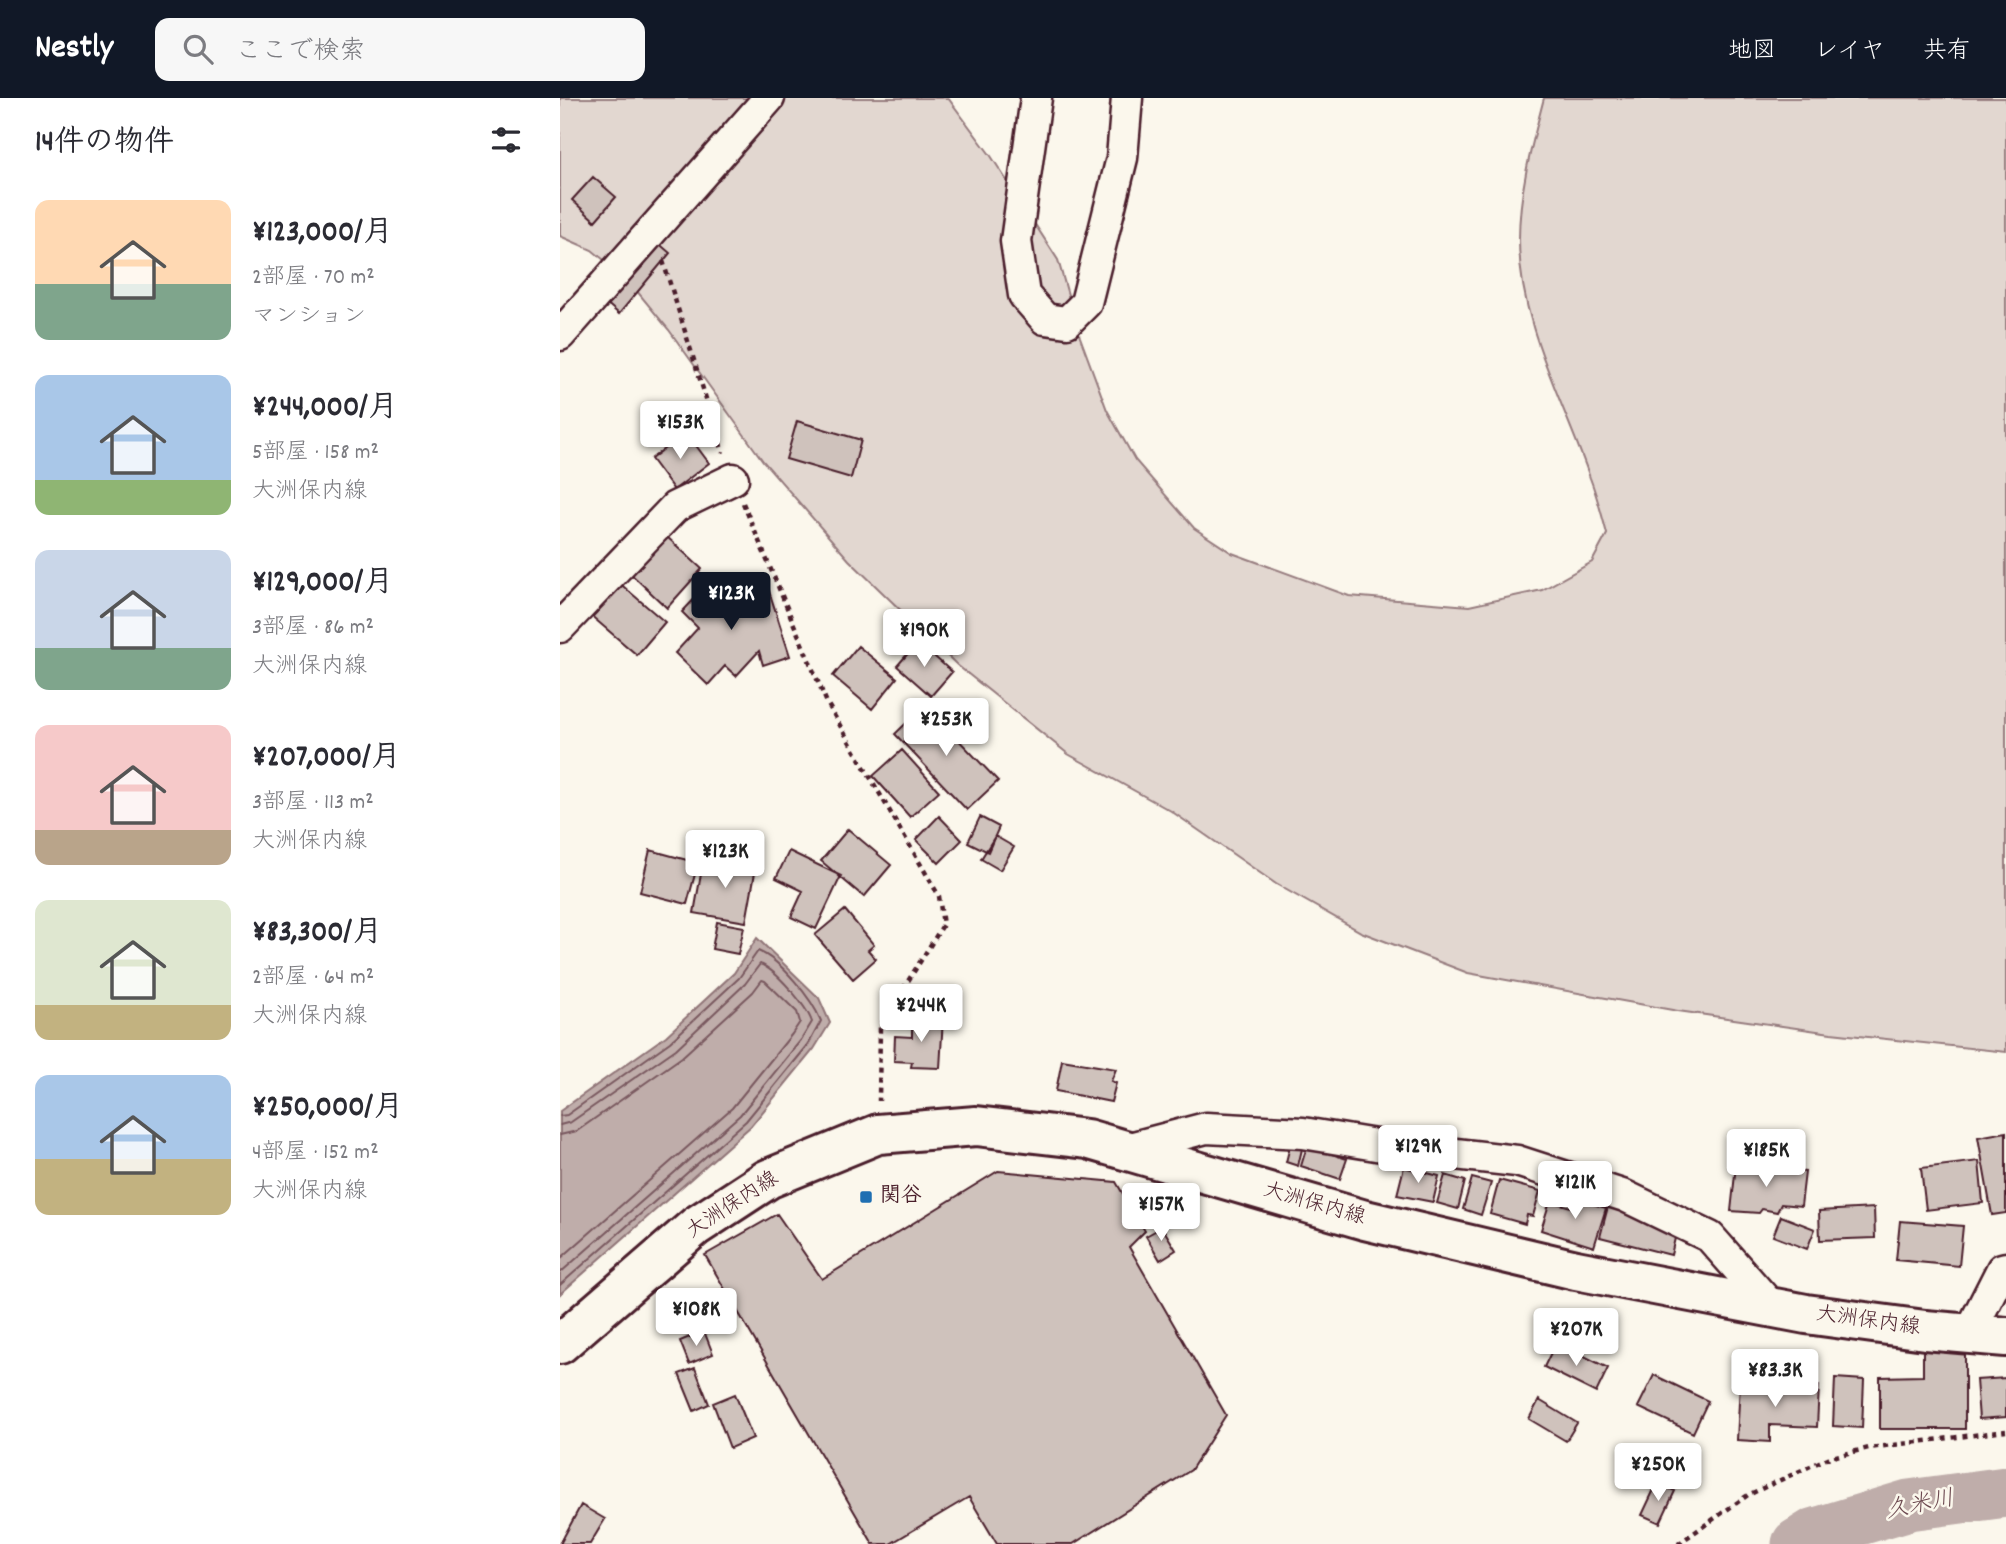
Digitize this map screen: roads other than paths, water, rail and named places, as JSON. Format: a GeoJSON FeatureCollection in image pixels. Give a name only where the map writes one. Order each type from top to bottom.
{"type":"FeatureCollection","features":[{"type":"Feature","properties":{"kind":"main road","name":"大洲保内線"},"geometry":{"type":"LineString","coordinates":[[560,1344],[696,1226],[768,1179],[878,1134],[976,1126],[1087,1139],[1365,1220],[1576,1270],[1819,1315],[1988,1335]]}},
{"type":"Feature","properties":{"kind":"street"},"geometry":{"type":"LineString","coordinates":[[560,335],[653,226],[769,98]]}},
{"type":"Feature","properties":{"kind":"street"},"geometry":{"type":"LineString","coordinates":[[1036,98],[1016,241],[1024,295],[1045,319],[1067,322],[1086,303],[1122,158],[1127,98]]}},
{"type":"Feature","properties":{"kind":"street"},"geometry":{"type":"LineString","coordinates":[[560,626],[675,507],[733,479]]}},
{"type":"Feature","properties":{"kind":"street"},"geometry":{"type":"LineString","coordinates":[[1122,1150],[1206,1128],[1303,1133],[1376,1145],[1517,1161],[1625,1196],[1710,1237],[1770,1305]]}},
{"type":"Feature","properties":{"kind":"street"},"geometry":{"type":"LineString","coordinates":[[1988,1335],[2002,1269],[2006,1268]]}},
{"type":"Feature","properties":{"kind":"water"},"geometry":{"type":"Polygon","coordinates":[[[757,938],[819,998],[830,1023],[814,1049],[751,1126],[560,1294],[560,1111],[666,1036],[734,973],[757,938]]]}},
{"type":"Feature","properties":{"kind":"waterway","name":"久米川"},"geometry":{"type":"LineString","coordinates":[[1797,1544],[1813,1534],[1909,1505],[2006,1492]]}},
{"type":"Feature","properties":{"kind":"place","name":"関谷"},"geometry":{"type":"Point","coordinates":[866,1197]}}]}
